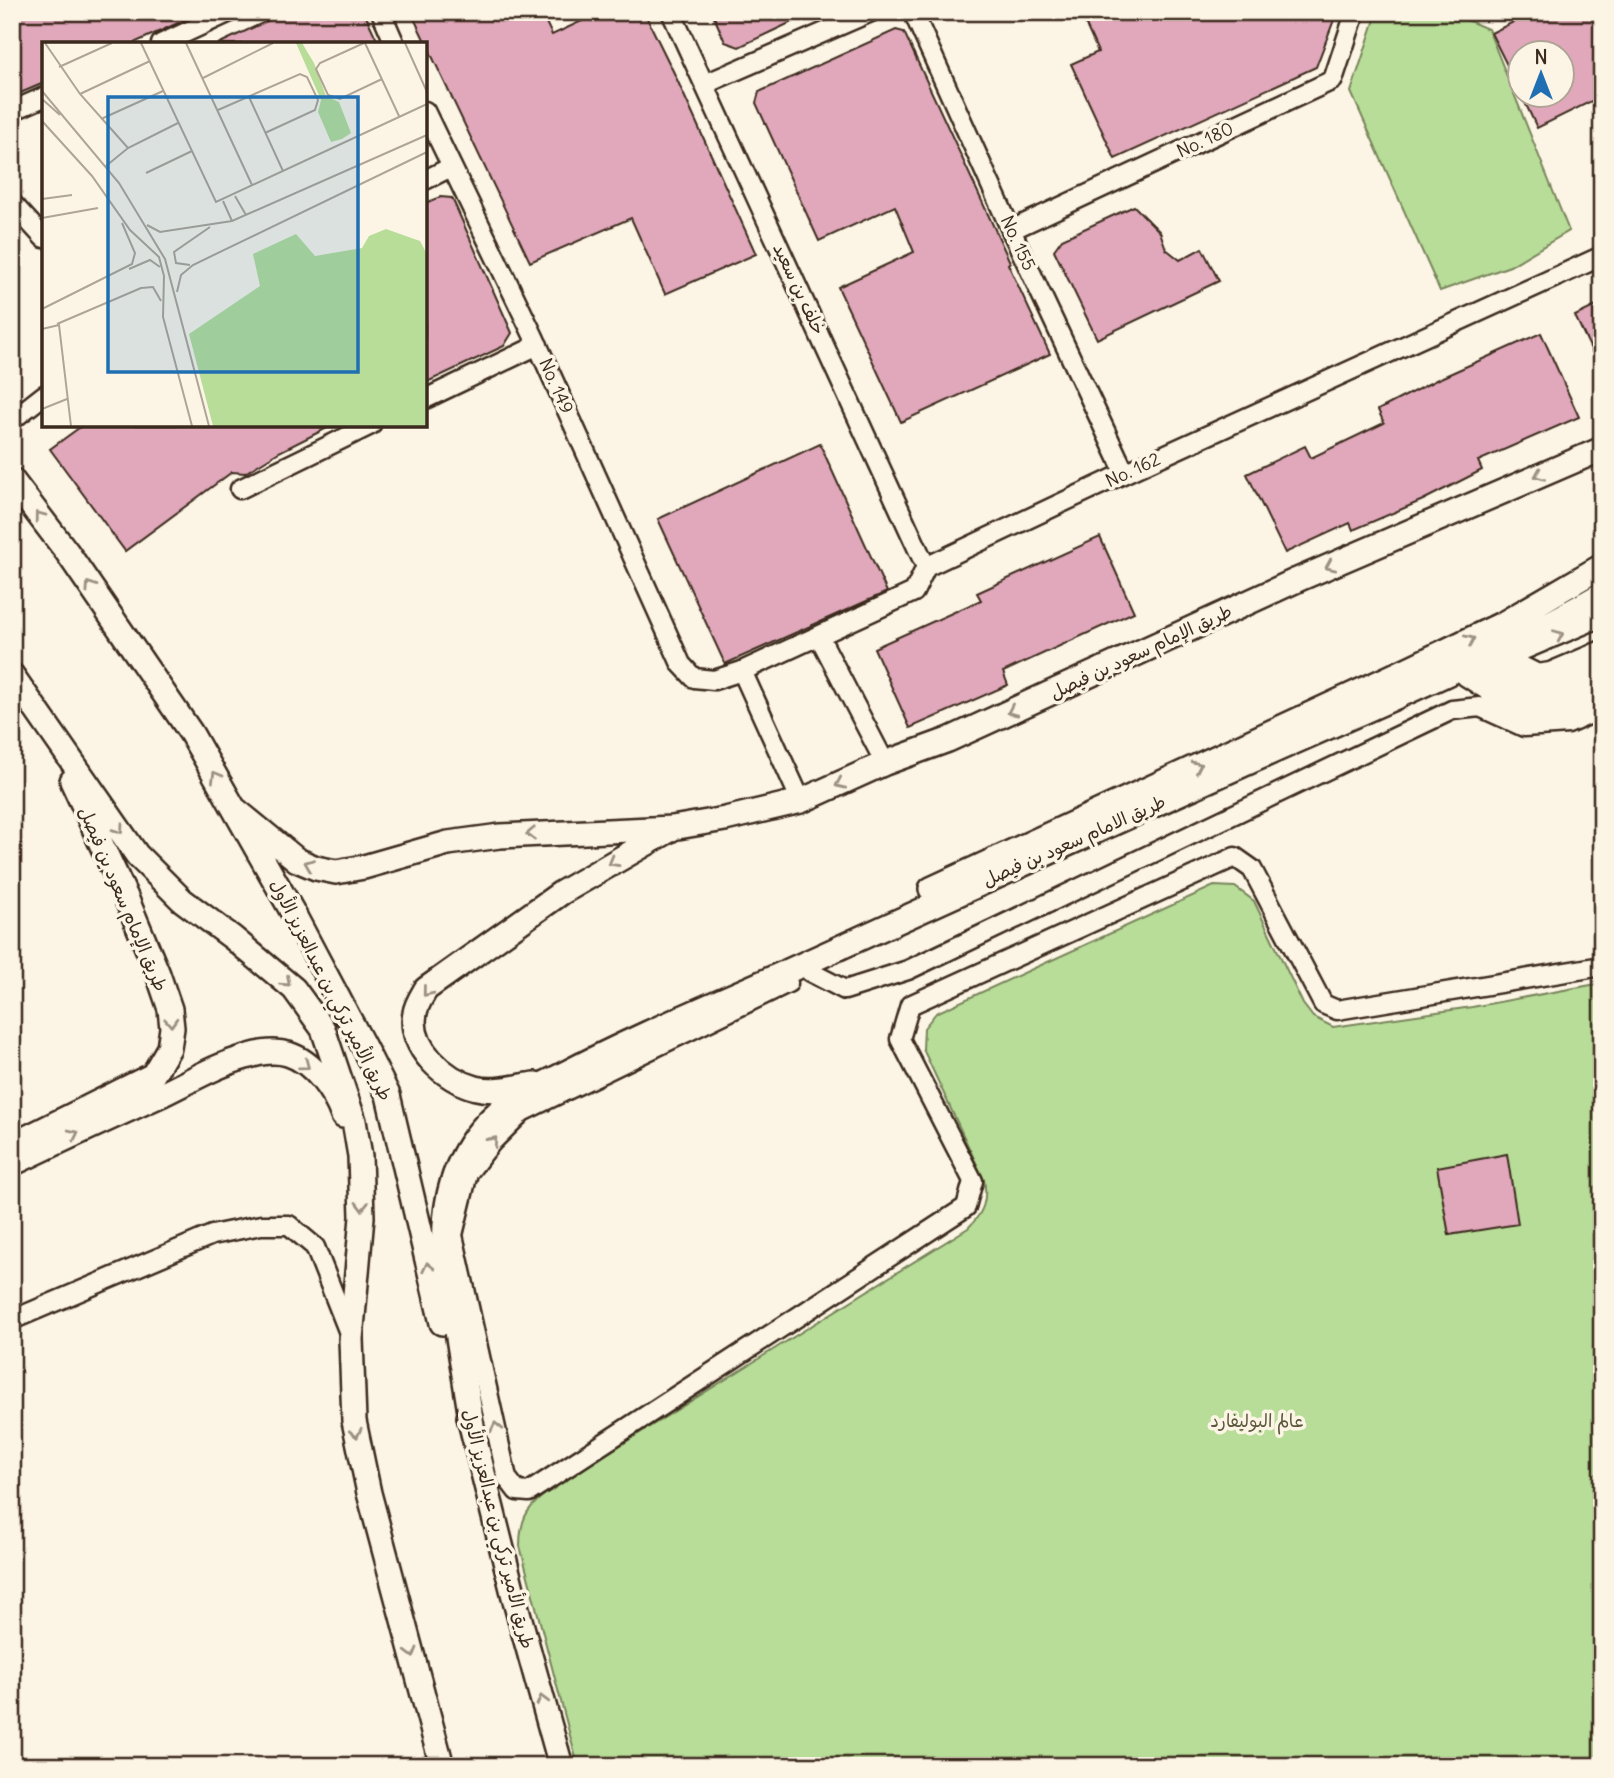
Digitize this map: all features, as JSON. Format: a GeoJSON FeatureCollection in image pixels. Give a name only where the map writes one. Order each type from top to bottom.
{"type":"FeatureCollection","features":[{"type":"Feature","properties":{"kind":"main road","name":"طريق الإمام سعود بن فيصل"},"geometry":{"type":"LineString","coordinates":[[672,828],[801,801],[886,763],[948,740],[1297,580],[1602,449]]}},
{"type":"Feature","properties":{"kind":"main road","name":"طريق الأمير تركي بن عبدالعزيز الأول"},"geometry":{"type":"LineString","coordinates":[[12,480],[138,653],[191,733],[321,965],[388,1095],[435,1296],[561,1766]]}},
{"type":"Feature","properties":{"kind":"main road"},"geometry":{"type":"LineString","coordinates":[[786,972],[830,940],[917,896],[1504,623],[1602,566]]}},
{"type":"Feature","properties":{"kind":"main road","name":"طريق الامام سعود بن فيصل"},"geometry":{"type":"LineString","coordinates":[[548,1082],[786,972],[1394,703],[1601,600]]}},
{"type":"Feature","properties":{"kind":"main road","name":"طريق الأمير تركي بن عبدالعزيز الأول"},"geometry":{"type":"LineString","coordinates":[[12,675],[137,855],[182,900],[294,989],[323,1029],[354,1121],[360,1156],[362,1217],[351,1339],[354,1421],[442,1766]]}},
{"type":"Feature","properties":{"kind":"main road","name":"طريق الإمام سعود بن فيصل"},"geometry":{"type":"LineString","coordinates":[[12,1145],[153,1075],[169,1048],[172,1028],[170,1009],[158,974],[52,733]]}},
{"type":"Feature","properties":{"kind":"main road"},"geometry":{"type":"LineString","coordinates":[[236,810],[298,859],[316,868],[336,872],[364,867],[448,843],[500,835],[672,828]]}},
{"type":"Feature","properties":{"kind":"main road"},"geometry":{"type":"LineString","coordinates":[[548,1082],[491,1089],[476,1088],[453,1077],[430,1059],[417,1039],[415,1012],[421,998],[426,989],[561,893],[672,828]]}},
{"type":"Feature","properties":{"kind":"main road"},"geometry":{"type":"LineString","coordinates":[[12,1164],[246,1056],[271,1052],[287,1054],[318,1075],[339,1106],[360,1156]]}},
{"type":"Feature","properties":{"kind":"main road"},"geometry":{"type":"LineString","coordinates":[[473,1431],[446,1263],[443,1235],[445,1204],[454,1175],[482,1128],[501,1109],[548,1082]]}},
{"type":"Feature","properties":{"kind":"street"},"geometry":{"type":"LineString","coordinates":[[165,42],[230,12]]}},
{"type":"Feature","properties":{"kind":"street"},"geometry":{"type":"LineString","coordinates":[[381,12],[394,42]]}},
{"type":"Feature","properties":{"kind":"street","name":"خلف بن سعيد"},"geometry":{"type":"LineString","coordinates":[[671,12],[926,567]]}},
{"type":"Feature","properties":{"kind":"street"},"geometry":{"type":"LineString","coordinates":[[705,84],[870,12]]}},
{"type":"Feature","properties":{"kind":"street","name":"No. 155"},"geometry":{"type":"LineString","coordinates":[[913,12],[1125,473]]}},
{"type":"Feature","properties":{"kind":"street","name":"No. 180"},"geometry":{"type":"LineString","coordinates":[[1011,230],[1332,80],[1354,16],[1352,12]]}},
{"type":"Feature","properties":{"kind":"street"},"geometry":{"type":"LineString","coordinates":[[12,111],[42,98]]}},
{"type":"Feature","properties":{"kind":"street","name":"No. 149"},"geometry":{"type":"LineString","coordinates":[[427,114],[538,345],[681,664],[695,678],[714,680],[742,671]]}},
{"type":"Feature","properties":{"kind":"street"},"geometry":{"type":"LineString","coordinates":[[427,179],[451,167]]}},
{"type":"Feature","properties":{"kind":"street"},"geometry":{"type":"LineString","coordinates":[[12,203],[42,236]]}},
{"type":"Feature","properties":{"kind":"street","name":"No. 162"},"geometry":{"type":"LineString","coordinates":[[926,567],[1125,473],[1602,256]]}},
{"type":"Feature","properties":{"kind":"street"},"geometry":{"type":"LineString","coordinates":[[427,398],[538,345]]}},
{"type":"Feature","properties":{"kind":"street"},"geometry":{"type":"LineString","coordinates":[[12,420],[42,397]]}},
{"type":"Feature","properties":{"kind":"street"},"geometry":{"type":"LineString","coordinates":[[240,489],[367,427]]}},
{"type":"Feature","properties":{"kind":"street"},"geometry":{"type":"LineString","coordinates":[[801,801],[742,671],[914,593],[926,567]]}},
{"type":"Feature","properties":{"kind":"street"},"geometry":{"type":"LineString","coordinates":[[1601,600],[1590,622],[1394,703],[810,972],[522,1112],[492,1142],[468,1173],[453,1235],[507,1478],[517,1491],[529,1492],[966,1207],[973,1181],[900,1039],[910,1005],[1235,857],[1252,869],[1323,1004],[1337,1010],[1602,966]]}},
{"type":"Feature","properties":{"kind":"street"},"geometry":{"type":"LineString","coordinates":[[819,636],[886,763]]}},
{"type":"Feature","properties":{"kind":"street"},"geometry":{"type":"LineString","coordinates":[[1486,666],[1538,674],[1550,672],[1602,650]]}},
{"type":"Feature","properties":{"kind":"street"},"geometry":{"type":"LineString","coordinates":[[1486,666],[1534,687],[1549,687],[1602,664]]}},
{"type":"Feature","properties":{"kind":"street"},"geometry":{"type":"LineString","coordinates":[[1486,666],[1522,698],[1539,700],[1554,698],[1602,678]]}},
{"type":"Feature","properties":{"kind":"street"},"geometry":{"type":"LineString","coordinates":[[1486,666],[1516,706],[1540,714],[1552,713],[1602,692]]}},
{"type":"Feature","properties":{"kind":"street"},"geometry":{"type":"LineString","coordinates":[[810,972],[845,990],[908,970],[1452,710],[1480,707],[1524,727],[1568,724],[1602,709]]}},
{"type":"Feature","properties":{"kind":"street"},"geometry":{"type":"LineString","coordinates":[[12,1320],[212,1235],[261,1225],[289,1225],[315,1247],[351,1339]]}},
{"type":"Feature","properties":{"kind":"green space"},"geometry":{"type":"Polygon","coordinates":[[[1375,12],[1448,12],[1488,29],[1506,74],[1506,108],[1520,108],[1569,231],[1510,266],[1440,291],[1351,92],[1376,16],[1375,12]]]}},
{"type":"Feature","properties":{"kind":"green space","name":"عالم البوليفارد"},"geometry":{"type":"Polygon","coordinates":[[[1214,886],[1235,887],[1254,901],[1303,1004],[1313,1017],[1333,1027],[1472,1007],[1602,983],[1602,1766],[578,1766],[520,1546],[522,1526],[528,1511],[555,1486],[968,1228],[973,1222],[981,1212],[985,1200],[984,1180],[923,1049],[924,1028],[936,1013],[1214,886]]]}},
{"type":"Feature","properties":{"kind":"building"},"geometry":{"type":"Polygon","coordinates":[[[12,12],[202,12],[136,42],[42,42],[42,84],[18,94],[12,82],[12,12]]]}},
{"type":"Feature","properties":{"kind":"building"},"geometry":{"type":"Polygon","coordinates":[[[286,12],[364,12],[378,42],[222,42],[286,12]]]}},
{"type":"Feature","properties":{"kind":"building"},"geometry":{"type":"Polygon","coordinates":[[[411,12],[541,12],[552,35],[601,12],[644,12],[756,254],[665,294],[631,218],[530,262],[411,12]]]}},
{"type":"Feature","properties":{"kind":"building"},"geometry":{"type":"Polygon","coordinates":[[[712,12],[813,12],[739,47],[725,42],[712,12]]]}},
{"type":"Feature","properties":{"kind":"building"},"geometry":{"type":"Polygon","coordinates":[[[1080,12],[1337,12],[1316,67],[1115,159],[1071,64],[1098,52],[1080,12]]]}},
{"type":"Feature","properties":{"kind":"building"},"geometry":{"type":"Polygon","coordinates":[[[1534,12],[1602,12],[1602,96],[1537,128],[1528,108],[1576,108],[1576,38],[1506,38],[1506,63],[1491,33],[1534,12]]]}},
{"type":"Feature","properties":{"kind":"building"},"geometry":{"type":"Polygon","coordinates":[[[896,30],[904,32],[1050,354],[901,422],[838,287],[914,252],[895,206],[819,241],[756,103],[759,92],[896,30]]]}},
{"type":"Feature","properties":{"kind":"building"},"geometry":{"type":"Polygon","coordinates":[[[440,197],[452,198],[512,333],[504,346],[427,382],[427,202],[440,197]]]}},
{"type":"Feature","properties":{"kind":"building"},"geometry":{"type":"Polygon","coordinates":[[[1134,206],[1160,232],[1166,249],[1180,260],[1202,248],[1219,281],[1097,339],[1054,250],[1062,239],[1134,206]]]}},
{"type":"Feature","properties":{"kind":"building"},"geometry":{"type":"Polygon","coordinates":[[[1602,303],[1602,372],[1575,316],[1602,303]]]}},
{"type":"Feature","properties":{"kind":"building"},"geometry":{"type":"Polygon","coordinates":[[[1541,333],[1579,417],[1478,461],[1482,470],[1423,500],[1353,530],[1350,523],[1285,553],[1247,474],[1305,446],[1311,458],[1384,423],[1378,410],[1436,380],[1541,333]]]}},
{"type":"Feature","properties":{"kind":"building"},"geometry":{"type":"Polygon","coordinates":[[[80,427],[329,427],[245,473],[232,472],[125,551],[50,449],[80,427]]]}},
{"type":"Feature","properties":{"kind":"building"},"geometry":{"type":"Polygon","coordinates":[[[820,444],[887,592],[725,664],[658,519],[820,444]]]}},
{"type":"Feature","properties":{"kind":"building"},"geometry":{"type":"Polygon","coordinates":[[[1100,537],[1134,612],[1003,672],[1008,685],[910,728],[874,648],[981,600],[977,593],[1100,537]]]}},
{"type":"Feature","properties":{"kind":"building"},"geometry":{"type":"Polygon","coordinates":[[[1507,1154],[1518,1224],[1449,1235],[1437,1167],[1507,1154]]]}}]}
